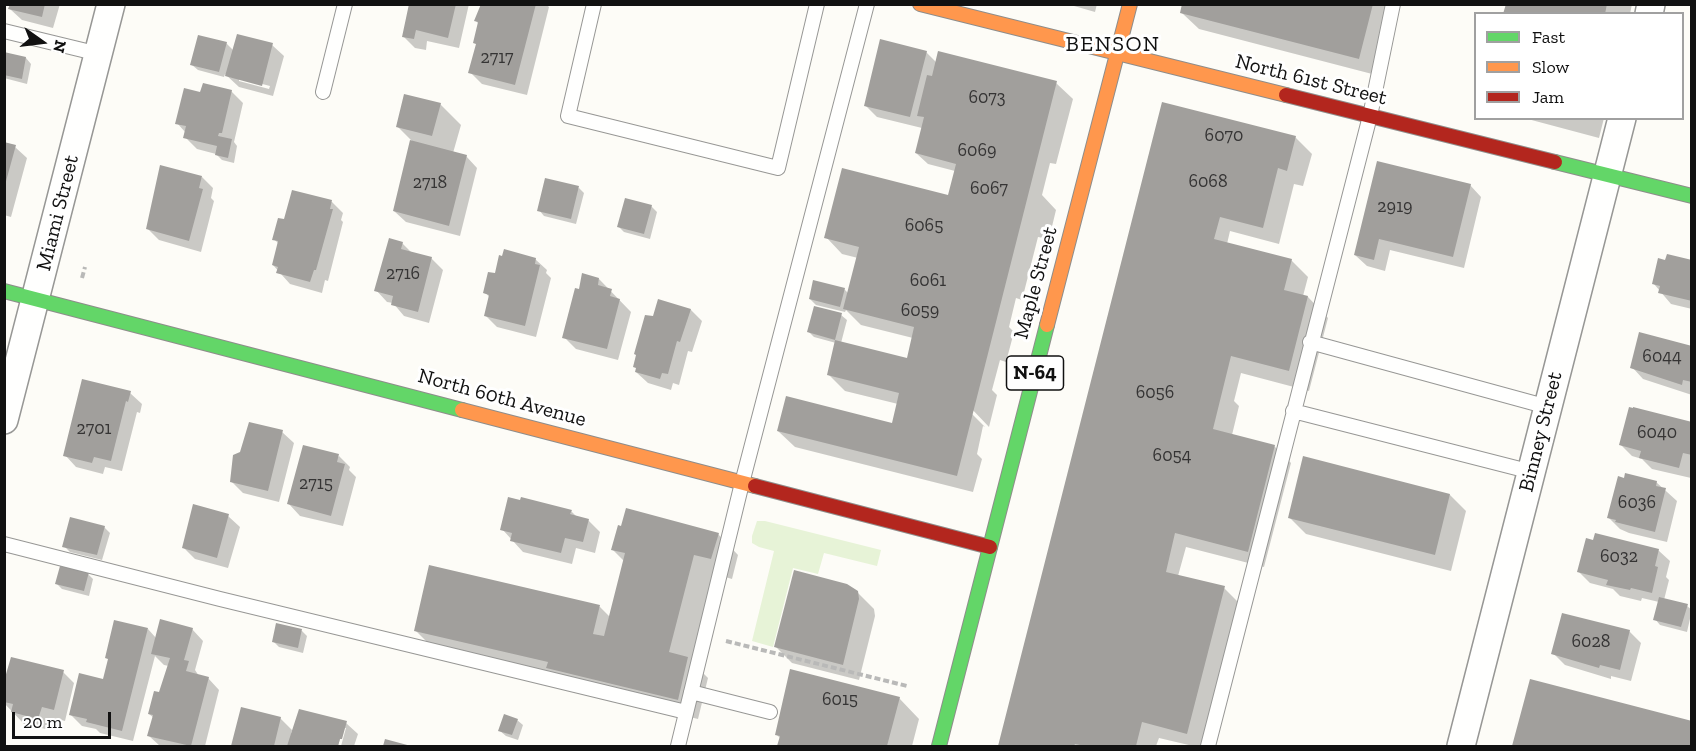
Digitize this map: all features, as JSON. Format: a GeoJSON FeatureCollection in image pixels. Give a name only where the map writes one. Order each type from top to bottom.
{"type":"FeatureCollection","features":[{"type":"Feature","properties":{"kind":"street","name":"Miami Street"},"geometry":{"type":"LineString","coordinates":[[4,420],[111,4]]}},
{"type":"Feature","properties":{"kind":"street","name":"North 61st Street"},"geometry":{"type":"LineString","coordinates":[[920,4],[1692,196]]}},
{"type":"Feature","properties":{"kind":"street","name":"Maple Street"},"geometry":{"type":"LineString","coordinates":[[939,747],[1130,4]]}},
{"type":"Feature","properties":{"kind":"street","name":"Binney Street"},"geometry":{"type":"LineString","coordinates":[[1461,747],[1621,120]]}},
{"type":"Feature","properties":{"kind":"street","name":"North 60th Avenue"},"geometry":{"type":"LineString","coordinates":[[4,291],[990,547]]}},
{"type":"Feature","properties":{"kind":"lane"},"geometry":{"type":"LineString","coordinates":[[323,92],[345,4]]}},
{"type":"Feature","properties":{"kind":"lane"},"geometry":{"type":"LineString","coordinates":[[594,4],[568,116],[778,168],[817,4]]}},
{"type":"Feature","properties":{"kind":"lane"},"geometry":{"type":"LineString","coordinates":[[678,747],[742,483],[867,4]]}},
{"type":"Feature","properties":{"kind":"lane"},"geometry":{"type":"LineString","coordinates":[[1208,747],[1310,342],[1370,116],[1393,4]]}},
{"type":"Feature","properties":{"kind":"lane"},"geometry":{"type":"LineString","coordinates":[[4,31],[99,54]]}},
{"type":"Feature","properties":{"kind":"lane"},"geometry":{"type":"LineString","coordinates":[[1310,342],[1548,407]]}},
{"type":"Feature","properties":{"kind":"lane"},"geometry":{"type":"LineString","coordinates":[[1293,411],[1532,472]]}},
{"type":"Feature","properties":{"kind":"lane"},"geometry":{"type":"LineString","coordinates":[[4,543],[220,600],[686,712]]}},
{"type":"Feature","properties":{"kind":"lane"},"geometry":{"type":"LineString","coordinates":[[691,692],[770,712]]}},
{"type":"Feature","properties":{"kind":"path"},"geometry":{"type":"LineString","coordinates":[[749,646],[907,686]]}},
{"type":"Feature","properties":{"kind":"green space"},"geometry":{"type":"Polygon","coordinates":[[[757,521],[765,521],[881,550],[877,566],[824,553],[818,574],[793,568],[773,647],[752,641],[774,551],[752,543],[757,521]]]}},
{"type":"Feature","properties":{"kind":"building"},"geometry":{"type":"Polygon","coordinates":[[[10,4],[45,4],[42,17],[8,9],[10,4]]]}},
{"type":"Feature","properties":{"kind":"building"},"geometry":{"type":"Polygon","coordinates":[[[409,4],[456,4],[448,38],[416,30],[414,39],[402,37],[409,4]]]}},
{"type":"Feature","properties":{"kind":"building"},"geometry":{"type":"Polygon","coordinates":[[[481,4],[536,4],[515,85],[468,73],[476,44],[473,43],[478,22],[474,21],[481,4]]]}},
{"type":"Feature","properties":{"kind":"building"},"geometry":{"type":"Polygon","coordinates":[[[1182,4],[1373,4],[1359,59],[1180,13],[1182,4]]]}},
{"type":"Feature","properties":{"kind":"building"},"geometry":{"type":"Polygon","coordinates":[[[1506,4],[1607,4],[1605,12],[1504,12],[1506,4]]]}},
{"type":"Feature","properties":{"kind":"building"},"geometry":{"type":"Polygon","coordinates":[[[237,34],[273,43],[262,86],[225,76],[237,34]]]}},
{"type":"Feature","properties":{"kind":"building"},"geometry":{"type":"Polygon","coordinates":[[[198,35],[227,42],[219,72],[190,65],[198,35]]]}},
{"type":"Feature","properties":{"kind":"building"},"geometry":{"type":"Polygon","coordinates":[[[880,39],[927,51],[910,117],[864,106],[880,39]]]}},
{"type":"Feature","properties":{"kind":"building"},"geometry":{"type":"Polygon","coordinates":[[[938,51],[1057,81],[957,476],[777,431],[786,396],[892,423],[899,393],[827,375],[835,340],[907,358],[914,327],[843,309],[859,247],[824,238],[842,168],[948,195],[956,164],[915,153],[924,117],[917,116],[927,75],[932,76],[938,51]]]}},
{"type":"Feature","properties":{"kind":"building"},"geometry":{"type":"Polygon","coordinates":[[[4,52],[26,57],[22,79],[4,75],[4,52]]]}},
{"type":"Feature","properties":{"kind":"building"},"geometry":{"type":"Polygon","coordinates":[[[203,83],[232,90],[222,133],[218,136],[232,139],[228,158],[215,155],[217,146],[183,138],[186,126],[175,124],[184,88],[200,92],[203,83]]]}},
{"type":"Feature","properties":{"kind":"building"},"geometry":{"type":"Polygon","coordinates":[[[404,94],[441,103],[432,136],[396,127],[404,94]]]}},
{"type":"Feature","properties":{"kind":"building"},"geometry":{"type":"Polygon","coordinates":[[[1162,102],[1296,136],[1287,171],[1278,168],[1263,228],[1220,217],[1214,239],[1292,259],[1284,290],[1308,296],[1289,371],[1231,356],[1213,429],[1275,445],[1248,552],[1175,533],[1166,572],[1225,586],[1187,734],[1142,722],[1136,746],[1075,744],[1074,746],[998,746],[1162,102]]]}},
{"type":"Feature","properties":{"kind":"building"},"geometry":{"type":"Polygon","coordinates":[[[410,140],[467,155],[449,226],[393,211],[410,140]]]}},
{"type":"Feature","properties":{"kind":"building"},"geometry":{"type":"Polygon","coordinates":[[[4,142],[16,145],[5,185],[4,185],[4,142]]]}},
{"type":"Feature","properties":{"kind":"building"},"geometry":{"type":"Polygon","coordinates":[[[1377,161],[1471,184],[1453,257],[1379,239],[1374,260],[1354,255],[1377,161]]]}},
{"type":"Feature","properties":{"kind":"building"},"geometry":{"type":"Polygon","coordinates":[[[160,165],[202,176],[199,188],[203,189],[189,241],[146,229],[160,165]]]}},
{"type":"Feature","properties":{"kind":"building"},"geometry":{"type":"Polygon","coordinates":[[[545,178],[579,186],[571,219],[537,211],[545,178]]]}},
{"type":"Feature","properties":{"kind":"building"},"geometry":{"type":"Polygon","coordinates":[[[292,190],[332,200],[330,209],[333,209],[316,270],[310,282],[276,273],[278,267],[272,265],[278,241],[272,240],[278,218],[284,219],[292,190]]]}},
{"type":"Feature","properties":{"kind":"building"},"geometry":{"type":"Polygon","coordinates":[[[625,198],[652,205],[644,234],[617,227],[625,198]]]}},
{"type":"Feature","properties":{"kind":"building"},"geometry":{"type":"Polygon","coordinates":[[[389,238],[403,242],[401,249],[432,257],[418,312],[391,305],[393,296],[374,291],[389,238]]]}},
{"type":"Feature","properties":{"kind":"building"},"geometry":{"type":"Polygon","coordinates":[[[504,249],[536,258],[535,264],[540,265],[525,326],[484,316],[489,295],[483,293],[488,272],[495,273],[499,255],[502,256],[504,249]]]}},
{"type":"Feature","properties":{"kind":"building"},"geometry":{"type":"Polygon","coordinates":[[[1667,254],[1692,260],[1692,301],[1658,293],[1660,286],[1652,284],[1658,258],[1665,260],[1667,254]]]}},
{"type":"Feature","properties":{"kind":"building"},"geometry":{"type":"Polygon","coordinates":[[[582,273],[599,278],[598,285],[612,289],[610,296],[620,299],[607,349],[562,338],[575,288],[579,289],[582,273]]]}},
{"type":"Feature","properties":{"kind":"building"},"geometry":{"type":"Polygon","coordinates":[[[813,280],[845,288],[840,307],[809,299],[813,280]]]}},
{"type":"Feature","properties":{"kind":"building"},"geometry":{"type":"Polygon","coordinates":[[[658,299],[691,309],[680,342],[677,341],[668,374],[662,373],[660,379],[635,372],[636,368],[633,367],[636,355],[634,354],[645,315],[653,316],[658,299]]]}},
{"type":"Feature","properties":{"kind":"building"},"geometry":{"type":"Polygon","coordinates":[[[814,306],[842,313],[835,340],[807,332],[814,306]]]}},
{"type":"Feature","properties":{"kind":"building"},"geometry":{"type":"Polygon","coordinates":[[[1639,332],[1692,346],[1692,382],[1683,380],[1682,385],[1630,368],[1639,332]]]}},
{"type":"Feature","properties":{"kind":"building"},"geometry":{"type":"Polygon","coordinates":[[[82,379],[131,391],[128,402],[126,401],[111,461],[94,457],[92,463],[63,456],[82,379]]]}},
{"type":"Feature","properties":{"kind":"building"},"geometry":{"type":"Polygon","coordinates":[[[1629,407],[1692,422],[1692,455],[1683,453],[1679,468],[1639,458],[1641,451],[1619,445],[1629,407]]]}},
{"type":"Feature","properties":{"kind":"building"},"geometry":{"type":"Polygon","coordinates":[[[249,422],[283,430],[268,491],[230,482],[233,455],[240,452],[249,422]]]}},
{"type":"Feature","properties":{"kind":"building"},"geometry":{"type":"Polygon","coordinates":[[[303,445],[339,454],[337,462],[345,464],[331,516],[287,504],[303,445]]]}},
{"type":"Feature","properties":{"kind":"building"},"geometry":{"type":"Polygon","coordinates":[[[1303,456],[1450,494],[1435,555],[1288,518],[1303,456]]]}},
{"type":"Feature","properties":{"kind":"building"},"geometry":{"type":"Polygon","coordinates":[[[1625,473],[1657,481],[1656,486],[1666,488],[1655,532],[1607,518],[1618,476],[1624,478],[1625,473]]]}},
{"type":"Feature","properties":{"kind":"building"},"geometry":{"type":"Polygon","coordinates":[[[508,497],[520,500],[521,497],[572,510],[570,514],[589,519],[583,542],[565,538],[561,553],[510,541],[512,533],[500,530],[508,497]]]}},
{"type":"Feature","properties":{"kind":"building"},"geometry":{"type":"Polygon","coordinates":[[[193,504],[229,514],[217,558],[182,548],[193,504]]]}},
{"type":"Feature","properties":{"kind":"building"},"geometry":{"type":"Polygon","coordinates":[[[626,508],[719,533],[711,559],[694,555],[669,652],[688,657],[678,700],[546,668],[548,662],[414,631],[429,565],[600,605],[593,634],[604,636],[625,553],[611,550],[618,525],[621,526],[626,508]]]}},
{"type":"Feature","properties":{"kind":"building"},"geometry":{"type":"Polygon","coordinates":[[[70,517],[105,526],[97,555],[62,547],[70,517]]]}},
{"type":"Feature","properties":{"kind":"building"},"geometry":{"type":"Polygon","coordinates":[[[1595,533],[1659,549],[1655,566],[1658,567],[1652,593],[1606,585],[1608,580],[1577,572],[1586,538],[1593,540],[1595,533]]]}},
{"type":"Feature","properties":{"kind":"building"},"geometry":{"type":"Polygon","coordinates":[[[60,566],[89,572],[84,591],[55,584],[60,566]]]}},
{"type":"Feature","properties":{"kind":"building"},"geometry":{"type":"Polygon","coordinates":[[[794,570],[847,584],[858,591],[859,599],[843,665],[774,647],[794,570]]]}},
{"type":"Feature","properties":{"kind":"building"},"geometry":{"type":"Polygon","coordinates":[[[1659,597],[1688,604],[1681,627],[1653,620],[1659,597]]]}},
{"type":"Feature","properties":{"kind":"building"},"geometry":{"type":"Polygon","coordinates":[[[1562,613],[1630,630],[1620,670],[1600,665],[1599,668],[1551,654],[1562,613]]]}},
{"type":"Feature","properties":{"kind":"building"},"geometry":{"type":"Polygon","coordinates":[[[160,619],[193,628],[184,660],[189,661],[186,671],[209,677],[191,746],[147,736],[153,715],[148,714],[154,691],[159,692],[170,658],[151,654],[160,619]]]}},
{"type":"Feature","properties":{"kind":"building"},"geometry":{"type":"Polygon","coordinates":[[[114,620],[148,628],[122,731],[69,715],[79,673],[103,679],[108,659],[105,658],[114,620]]]}},
{"type":"Feature","properties":{"kind":"building"},"geometry":{"type":"Polygon","coordinates":[[[276,623],[302,629],[298,648],[272,642],[276,623]]]}},
{"type":"Feature","properties":{"kind":"building"},"geometry":{"type":"Polygon","coordinates":[[[11,657],[64,670],[54,710],[42,707],[38,719],[11,712],[13,704],[4,702],[4,681],[11,657]]]}},
{"type":"Feature","properties":{"kind":"building"},"geometry":{"type":"Polygon","coordinates":[[[790,669],[900,697],[887,746],[777,746],[780,736],[775,735],[790,669]]]}},
{"type":"Feature","properties":{"kind":"building"},"geometry":{"type":"Polygon","coordinates":[[[1530,679],[1692,721],[1692,746],[1512,746],[1530,679]]]}},
{"type":"Feature","properties":{"kind":"building"},"geometry":{"type":"Polygon","coordinates":[[[241,707],[281,717],[274,746],[231,746],[241,707]]]}},
{"type":"Feature","properties":{"kind":"building"},"geometry":{"type":"Polygon","coordinates":[[[299,709],[347,721],[338,746],[287,746],[299,709]]]}},
{"type":"Feature","properties":{"kind":"building"},"geometry":{"type":"Polygon","coordinates":[[[504,714],[518,719],[512,735],[498,731],[504,714]]]}},
{"type":"Feature","properties":{"kind":"building"},"geometry":{"type":"Polygon","coordinates":[[[385,739],[411,746],[383,746],[385,739]]]}},
{"type":"Feature","properties":{"kind":"traffic: fast"},"geometry":{"type":"LineString","coordinates":[[1555,162],[1692,196]]}},
{"type":"Feature","properties":{"kind":"traffic: fast"},"geometry":{"type":"LineString","coordinates":[[4,291],[462,410]]}},
{"type":"Feature","properties":{"kind":"traffic: fast"},"geometry":{"type":"LineString","coordinates":[[939,746],[1047,325]]}},
{"type":"Feature","properties":{"kind":"traffic: slow"},"geometry":{"type":"LineString","coordinates":[[920,4],[1286,95]]}},
{"type":"Feature","properties":{"kind":"traffic: slow"},"geometry":{"type":"LineString","coordinates":[[1047,325],[1130,4]]}},
{"type":"Feature","properties":{"kind":"traffic: slow"},"geometry":{"type":"LineString","coordinates":[[462,410],[755,486]]}},
{"type":"Feature","properties":{"kind":"traffic: jam"},"geometry":{"type":"LineString","coordinates":[[1286,95],[1555,162]]}},
{"type":"Feature","properties":{"kind":"traffic: jam"},"geometry":{"type":"LineString","coordinates":[[755,486],[990,547]]}},
{"type":"Feature","properties":{"kind":"district","name":"BENSON"},"geometry":{"type":"Point","coordinates":[1113,45]}}]}
